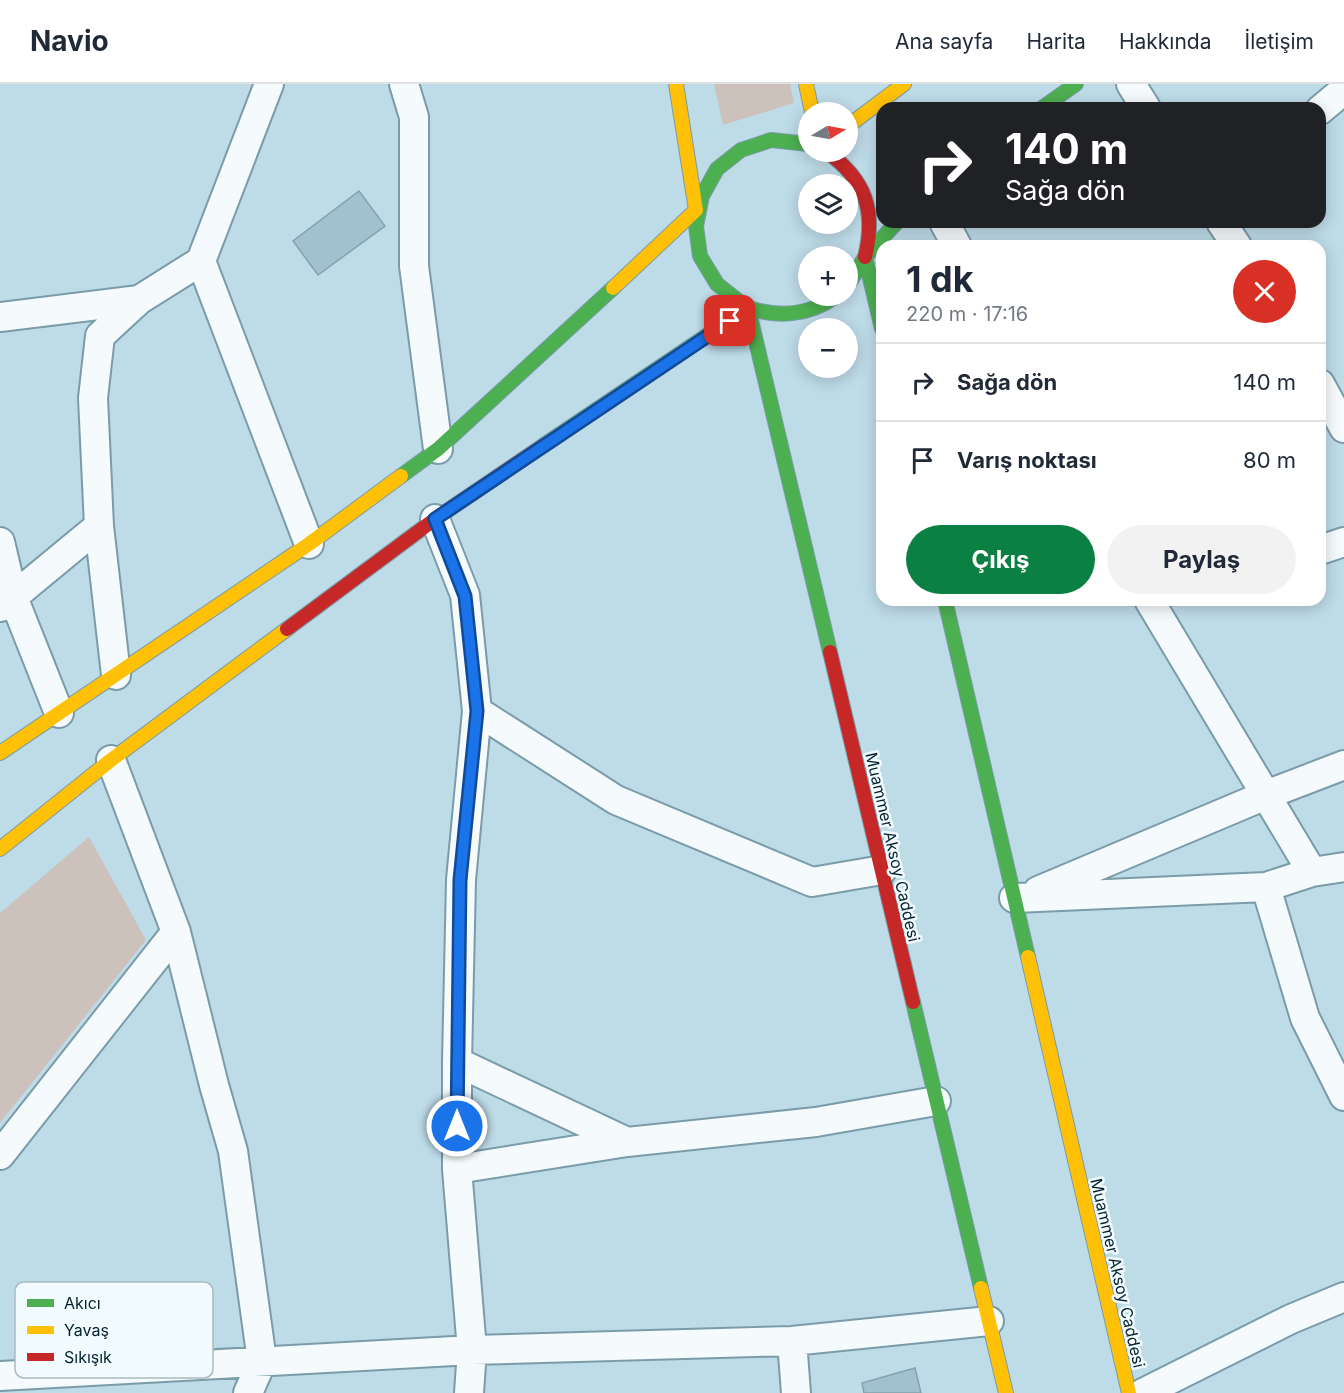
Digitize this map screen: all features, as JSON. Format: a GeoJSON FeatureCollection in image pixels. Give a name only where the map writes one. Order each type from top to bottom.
{"type":"FeatureCollection","features":[{"type":"Feature","properties":{"kind":"main road"},"geometry":{"type":"LineString","coordinates":[[676,84],[696,210],[695,234],[700,258],[712,278],[728,296],[748,308],[776,315],[804,312],[818,306]]}},
{"type":"Feature","properties":{"kind":"main road"},"geometry":{"type":"LineString","coordinates":[[806,84],[810,102]]}},
{"type":"Feature","properties":{"kind":"main road"},"geometry":{"type":"LineString","coordinates":[[880,102],[904,84]]}},
{"type":"Feature","properties":{"kind":"main road"},"geometry":{"type":"LineString","coordinates":[[1050,102],[1076,84]]}},
{"type":"Feature","properties":{"kind":"main road"},"geometry":{"type":"LineString","coordinates":[[858,118],[876,105]]}},
{"type":"Feature","properties":{"kind":"main road"},"geometry":{"type":"LineString","coordinates":[[0,753],[309,544],[438,448],[696,210],[705,185],[721,164],[742,148],[767,140],[798,140]]}},
{"type":"Feature","properties":{"kind":"main road"},"geometry":{"type":"LineString","coordinates":[[842,162],[858,181],[868,206],[870,231],[865,257],[876,304]]}},
{"type":"Feature","properties":{"kind":"main road"},"geometry":{"type":"LineString","coordinates":[[881,240],[892,228]]}},
{"type":"Feature","properties":{"kind":"main road"},"geometry":{"type":"LineString","coordinates":[[858,270],[876,245]]}},
{"type":"Feature","properties":{"kind":"main road"},"geometry":{"type":"LineString","coordinates":[[0,849],[111,760],[435,519],[748,308]]}},
{"type":"Feature","properties":{"kind":"main road","name":"Muammer Aksoy Caddesi"},"geometry":{"type":"LineString","coordinates":[[748,308],[1006,1393]]}},
{"type":"Feature","properties":{"kind":"main road","name":"Muammer Aksoy Caddesi"},"geometry":{"type":"LineString","coordinates":[[946,606],[1017,898],[1129,1393]]}},
{"type":"Feature","properties":{"kind":"street"},"geometry":{"type":"LineString","coordinates":[[116,675],[99,526],[93,398],[100,336],[139,300],[201,261],[269,84]]}},
{"type":"Feature","properties":{"kind":"street"},"geometry":{"type":"LineString","coordinates":[[404,84],[414,117],[414,266],[438,448]]}},
{"type":"Feature","properties":{"kind":"street"},"geometry":{"type":"LineString","coordinates":[[1131,84],[1142,102]]}},
{"type":"Feature","properties":{"kind":"street"},"geometry":{"type":"LineString","coordinates":[[1326,106],[1344,90]]}},
{"type":"Feature","properties":{"kind":"street"},"geometry":{"type":"LineString","coordinates":[[201,261],[309,544]]}},
{"type":"Feature","properties":{"kind":"street"},"geometry":{"type":"LineString","coordinates":[[0,317],[139,300]]}},
{"type":"Feature","properties":{"kind":"street"},"geometry":{"type":"LineString","coordinates":[[1326,395],[1344,428]]}},
{"type":"Feature","properties":{"kind":"street"},"geometry":{"type":"LineString","coordinates":[[435,519],[465,596],[477,711],[460,880],[457,1062],[457,1169],[472,1350],[469,1393]]}},
{"type":"Feature","properties":{"kind":"street"},"geometry":{"type":"LineString","coordinates":[[6,603],[99,526]]}},
{"type":"Feature","properties":{"kind":"street"},"geometry":{"type":"LineString","coordinates":[[0,542],[6,603],[59,713]]}},
{"type":"Feature","properties":{"kind":"street"},"geometry":{"type":"LineString","coordinates":[[1326,548],[1344,542]]}},
{"type":"Feature","properties":{"kind":"street"},"geometry":{"type":"LineString","coordinates":[[1161,606],[1266,795],[1312,872]]}},
{"type":"Feature","properties":{"kind":"street"},"geometry":{"type":"LineString","coordinates":[[477,711],[616,800],[812,882],[882,870]]}},
{"type":"Feature","properties":{"kind":"street"},"geometry":{"type":"LineString","coordinates":[[111,760],[176,932],[233,1151],[262,1361],[248,1393]]}},
{"type":"Feature","properties":{"kind":"street"},"geometry":{"type":"LineString","coordinates":[[1017,898],[1344,765]]}},
{"type":"Feature","properties":{"kind":"street"},"geometry":{"type":"LineString","coordinates":[[1017,898],[1266,887],[1312,872],[1344,867]]}},
{"type":"Feature","properties":{"kind":"street"},"geometry":{"type":"LineString","coordinates":[[1266,887],[1305,1018],[1344,1096]]}},
{"type":"Feature","properties":{"kind":"street"},"geometry":{"type":"LineString","coordinates":[[0,1155],[176,932]]}},
{"type":"Feature","properties":{"kind":"street"},"geometry":{"type":"LineString","coordinates":[[457,1062],[627,1142]]}},
{"type":"Feature","properties":{"kind":"street"},"geometry":{"type":"LineString","coordinates":[[457,1169],[627,1142],[816,1122],[936,1101]]}},
{"type":"Feature","properties":{"kind":"street"},"geometry":{"type":"LineString","coordinates":[[1143,1393],[1291,1319],[1344,1297]]}},
{"type":"Feature","properties":{"kind":"street"},"geometry":{"type":"LineString","coordinates":[[213,1364],[472,1350],[792,1341],[989,1321]]}},
{"type":"Feature","properties":{"kind":"street"},"geometry":{"type":"LineString","coordinates":[[792,1341],[796,1393]]}},
{"type":"Feature","properties":{"kind":"street"},"geometry":{"type":"LineString","coordinates":[[0,1376],[15,1375]]}},
{"type":"Feature","properties":{"kind":"shaded area"},"geometry":{"type":"Polygon","coordinates":[[[714,84],[790,84],[794,103],[723,125],[714,84]]]}},
{"type":"Feature","properties":{"kind":"shaded area"},"geometry":{"type":"Polygon","coordinates":[[[89,837],[146,940],[0,1123],[0,913],[89,837]]]}},
{"type":"Feature","properties":{"kind":"building"},"geometry":{"type":"Polygon","coordinates":[[[359,191],[385,226],[318,275],[293,241],[359,191]]]}},
{"type":"Feature","properties":{"kind":"building"},"geometry":{"type":"Polygon","coordinates":[[[915,1368],[921,1393],[864,1393],[862,1383],[915,1368]]]}},
{"type":"Feature","properties":{"kind":"traffic: fast"},"geometry":{"type":"LineString","coordinates":[[1050,102],[1076,84]]}},
{"type":"Feature","properties":{"kind":"traffic: fast"},"geometry":{"type":"LineString","coordinates":[[798,143],[771,140],[741,150],[717,169],[702,196],[696,226],[700,256],[717,284],[746,307],[781,314],[819,306]]}},
{"type":"Feature","properties":{"kind":"traffic: fast"},"geometry":{"type":"LineString","coordinates":[[881,240],[892,228]]}},
{"type":"Feature","properties":{"kind":"traffic: fast"},"geometry":{"type":"LineString","coordinates":[[858,269],[876,245]]}},
{"type":"Feature","properties":{"kind":"traffic: fast"},"geometry":{"type":"LineString","coordinates":[[865,257],[876,304]]}},
{"type":"Feature","properties":{"kind":"traffic: fast"},"geometry":{"type":"LineString","coordinates":[[401,476],[438,449],[613,288]]}},
{"type":"Feature","properties":{"kind":"traffic: fast"},"geometry":{"type":"LineString","coordinates":[[748,308],[830,652]]}},
{"type":"Feature","properties":{"kind":"traffic: fast"},"geometry":{"type":"LineString","coordinates":[[544,445],[748,308]]}},
{"type":"Feature","properties":{"kind":"traffic: fast"},"geometry":{"type":"LineString","coordinates":[[946,606],[1028,957]]}},
{"type":"Feature","properties":{"kind":"traffic: fast"},"geometry":{"type":"LineString","coordinates":[[913,1002],[981,1288]]}},
{"type":"Feature","properties":{"kind":"traffic: slow"},"geometry":{"type":"LineString","coordinates":[[676,84],[696,210]]}},
{"type":"Feature","properties":{"kind":"traffic: slow"},"geometry":{"type":"LineString","coordinates":[[806,84],[810,102]]}},
{"type":"Feature","properties":{"kind":"traffic: slow"},"geometry":{"type":"LineString","coordinates":[[880,102],[904,84]]}},
{"type":"Feature","properties":{"kind":"traffic: slow"},"geometry":{"type":"LineString","coordinates":[[858,118],[876,105]]}},
{"type":"Feature","properties":{"kind":"traffic: slow"},"geometry":{"type":"LineString","coordinates":[[613,288],[696,210]]}},
{"type":"Feature","properties":{"kind":"traffic: slow"},"geometry":{"type":"LineString","coordinates":[[0,753],[309,544],[401,476]]}},
{"type":"Feature","properties":{"kind":"traffic: slow"},"geometry":{"type":"LineString","coordinates":[[0,849],[111,760],[287,629]]}},
{"type":"Feature","properties":{"kind":"traffic: slow"},"geometry":{"type":"LineString","coordinates":[[1028,957],[1129,1393]]}},
{"type":"Feature","properties":{"kind":"traffic: slow"},"geometry":{"type":"LineString","coordinates":[[981,1288],[1006,1393]]}},
{"type":"Feature","properties":{"kind":"traffic: jam"},"geometry":{"type":"LineString","coordinates":[[839,162],[859,185],[865,198],[869,225],[865,257]]}},
{"type":"Feature","properties":{"kind":"traffic: jam"},"geometry":{"type":"LineString","coordinates":[[287,629],[435,519],[544,445]]}},
{"type":"Feature","properties":{"kind":"traffic: jam"},"geometry":{"type":"LineString","coordinates":[[830,652],[913,1002]]}},
{"type":"Feature","properties":{"kind":"route"},"geometry":{"type":"LineString","coordinates":[[457,1126],[460,880],[477,711],[465,596],[435,519],[730,321]]}}]}
